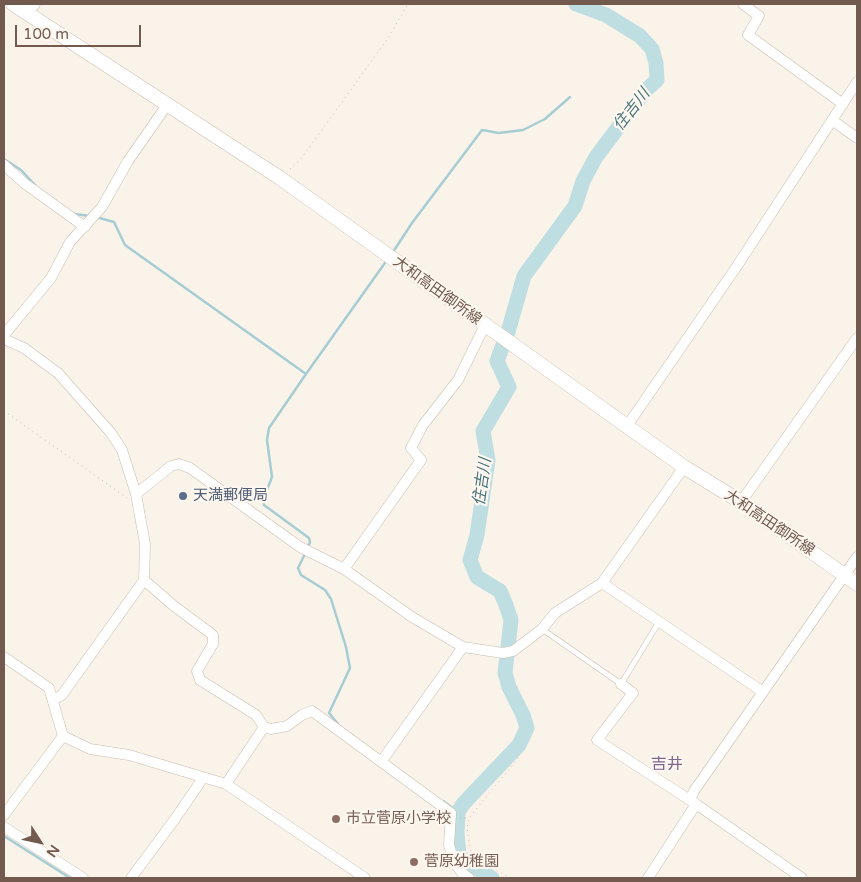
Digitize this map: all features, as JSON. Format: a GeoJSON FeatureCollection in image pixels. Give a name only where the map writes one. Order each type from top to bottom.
{"type":"FeatureCollection","features":[{"type":"Feature","properties":{"kind":"main road","name":"大和高田御所線"},"geometry":{"type":"LineString","coordinates":[[13,4],[31,8],[167,105],[280,178],[684,467],[741,502],[857,584]]}},
{"type":"Feature","properties":{"kind":"street"},"geometry":{"type":"LineString","coordinates":[[743,4],[759,16],[748,35],[843,104]]}},
{"type":"Feature","properties":{"kind":"street"},"geometry":{"type":"LineString","coordinates":[[627,426],[736,266],[857,82]]}},
{"type":"Feature","properties":{"kind":"street"},"geometry":{"type":"LineString","coordinates":[[53,700],[62,696],[144,580],[145,544],[136,494],[122,450],[111,433],[58,373],[24,348],[4,337],[52,278],[70,242],[102,207],[128,161],[167,105]]}},
{"type":"Feature","properties":{"kind":"street"},"geometry":{"type":"LineString","coordinates":[[832,120],[857,138]]}},
{"type":"Feature","properties":{"kind":"street"},"geometry":{"type":"LineString","coordinates":[[4,165],[24,183],[85,227]]}},
{"type":"Feature","properties":{"kind":"street"},"geometry":{"type":"LineString","coordinates":[[344,569],[421,460],[411,448],[423,425],[458,380],[485,325]]}},
{"type":"Feature","properties":{"kind":"street"},"geometry":{"type":"LineString","coordinates":[[741,502],[857,338]]}},
{"type":"Feature","properties":{"kind":"street"},"geometry":{"type":"LineString","coordinates":[[136,494],[171,466],[178,464],[190,468],[300,547],[344,569],[412,617],[463,647],[503,653],[513,651],[542,629],[555,613],[602,583],[684,467]]}},
{"type":"Feature","properties":{"kind":"street"},"geometry":{"type":"LineString","coordinates":[[648,878],[693,802],[694,791],[857,557]]}},
{"type":"Feature","properties":{"kind":"street"},"geometry":{"type":"LineString","coordinates":[[144,580],[174,606],[213,635],[213,644],[197,671],[200,680],[256,715],[264,727],[271,729],[286,726],[302,715],[312,711],[451,813],[449,845],[454,862],[462,873],[469,878]]}},
{"type":"Feature","properties":{"kind":"street"},"geometry":{"type":"LineString","coordinates":[[602,583],[763,692]]}},
{"type":"Feature","properties":{"kind":"street"},"geometry":{"type":"LineString","coordinates":[[381,762],[463,647]]}},
{"type":"Feature","properties":{"kind":"street"},"geometry":{"type":"LineString","coordinates":[[4,657],[48,688],[63,736],[90,750],[129,755],[226,784],[365,878]]}},
{"type":"Feature","properties":{"kind":"street"},"geometry":{"type":"LineString","coordinates":[[621,684],[633,693],[597,740],[693,802],[802,878]]}},
{"type":"Feature","properties":{"kind":"street"},"geometry":{"type":"LineString","coordinates":[[226,784],[264,727]]}},
{"type":"Feature","properties":{"kind":"street"},"geometry":{"type":"LineString","coordinates":[[4,815],[63,736]]}},
{"type":"Feature","properties":{"kind":"street"},"geometry":{"type":"LineString","coordinates":[[131,878],[203,778]]}},
{"type":"Feature","properties":{"kind":"street"},"geometry":{"type":"LineString","coordinates":[[4,827],[83,878]]}},
{"type":"Feature","properties":{"kind":"lane"},"geometry":{"type":"LineString","coordinates":[[542,629],[621,684],[659,622]]}},
{"type":"Feature","properties":{"kind":"path"},"geometry":{"type":"LineString","coordinates":[[280,178],[300,160],[388,38],[408,4]]}},
{"type":"Feature","properties":{"kind":"path"},"geometry":{"type":"LineString","coordinates":[[4,411],[139,508]]}},
{"type":"Feature","properties":{"kind":"path"},"geometry":{"type":"LineString","coordinates":[[511,878],[484,864],[471,854],[467,828],[469,818],[519,757]]}},
{"type":"Feature","properties":{"kind":"waterway","name":"住吉川"},"geometry":{"type":"LineString","coordinates":[[492,878],[459,855],[457,833],[458,812],[463,804],[519,745],[527,728],[505,673],[511,620],[506,605],[500,591],[477,577],[470,560],[477,535],[488,460],[483,431],[509,387],[497,361],[508,332],[524,276],[575,206],[583,181],[596,157],[646,90],[657,80],[656,63],[652,49],[640,36],[606,15],[576,4]]}},
{"type":"Feature","properties":{"kind":"waterway"},"geometry":{"type":"LineString","coordinates":[[393,252],[412,223],[482,130],[499,133],[523,130],[545,119],[570,97]]}},
{"type":"Feature","properties":{"kind":"waterway"},"geometry":{"type":"LineString","coordinates":[[4,159],[21,170],[35,185]]}},
{"type":"Feature","properties":{"kind":"waterway"},"geometry":{"type":"LineString","coordinates":[[74,214],[91,216]]}},
{"type":"Feature","properties":{"kind":"waterway"},"geometry":{"type":"LineString","coordinates":[[96,217],[114,222],[125,245],[306,374]]}},
{"type":"Feature","properties":{"kind":"waterway"},"geometry":{"type":"LineString","coordinates":[[308,547],[309,538],[264,505],[263,500],[272,477],[267,440],[269,428],[387,260]]}},
{"type":"Feature","properties":{"kind":"waterway"},"geometry":{"type":"LineString","coordinates":[[306,552],[298,568],[301,575],[325,590],[331,599],[346,647],[350,668],[329,713],[338,724]]}},
{"type":"Feature","properties":{"kind":"waterway"},"geometry":{"type":"LineString","coordinates":[[443,801],[458,812]]}},
{"type":"Feature","properties":{"kind":"waterway"},"geometry":{"type":"LineString","coordinates":[[4,836],[70,878]]}},
{"type":"Feature","properties":{"kind":"place","name":"天満郵便局"},"geometry":{"type":"Point","coordinates":[183,496]}},
{"type":"Feature","properties":{"kind":"place","name":"市立菅原小学校"},"geometry":{"type":"Point","coordinates":[336,819]}},
{"type":"Feature","properties":{"kind":"place","name":"菅原幼稚園"},"geometry":{"type":"Point","coordinates":[414,862]}},
{"type":"Feature","properties":{"kind":"district","name":"吉井"},"geometry":{"type":"Point","coordinates":[667,765]}}]}
